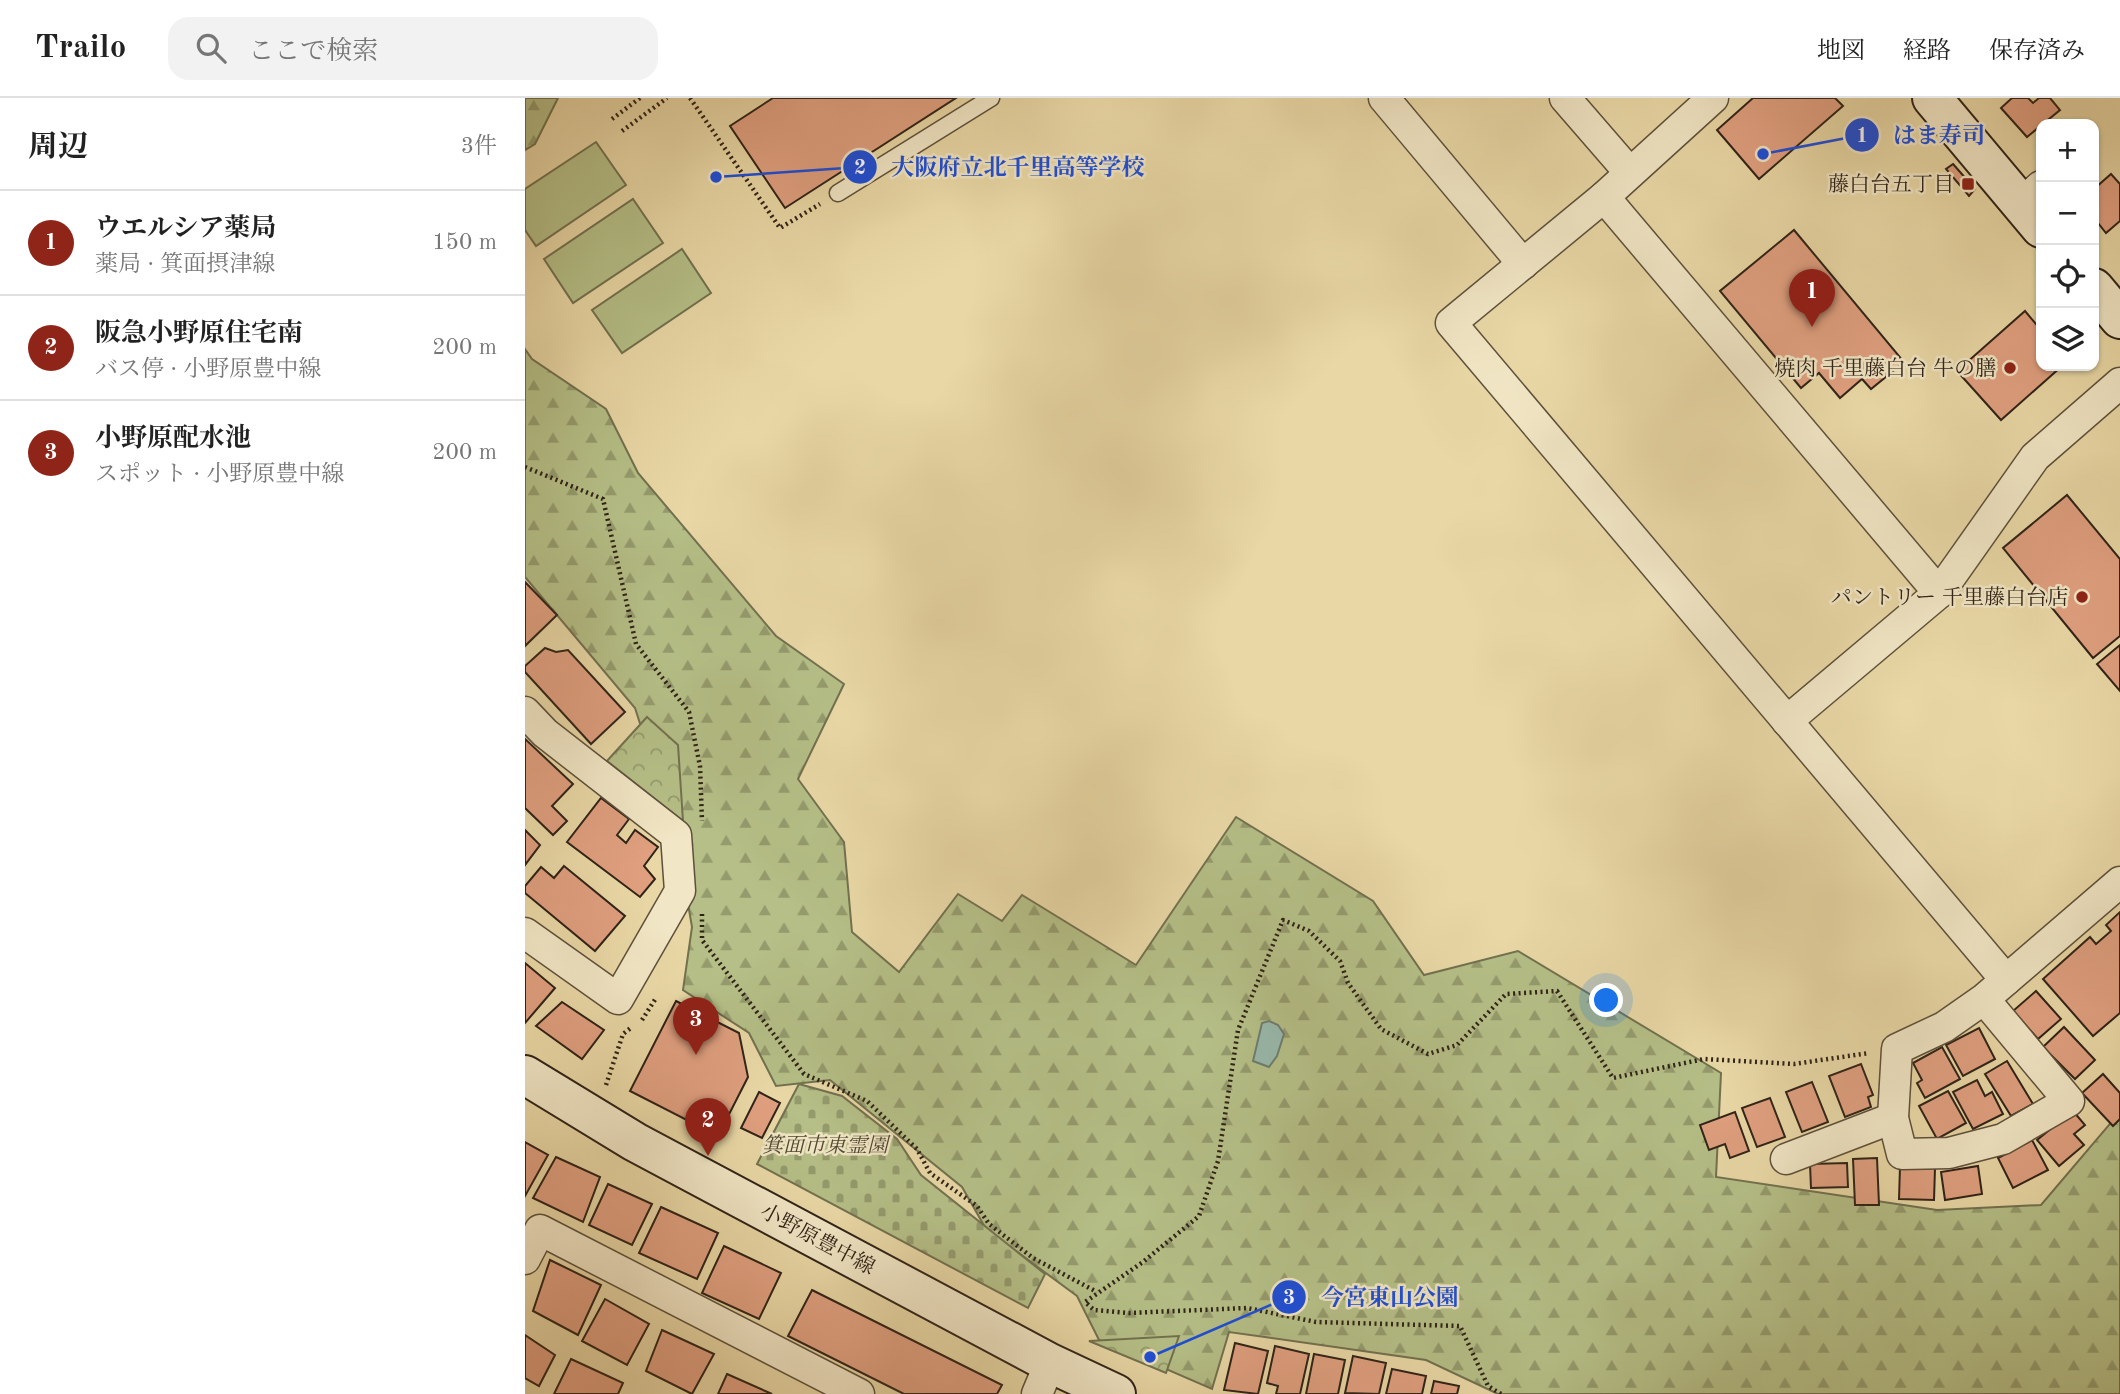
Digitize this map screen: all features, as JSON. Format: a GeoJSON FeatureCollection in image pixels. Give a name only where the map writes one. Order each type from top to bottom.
{"type":"FeatureCollection","features":[{"type":"Feature","properties":{"kind":"street"},"geometry":{"type":"LineString","coordinates":[[1384,98],[1523,264]]}},
{"type":"Feature","properties":{"kind":"street"},"geometry":{"type":"LineString","coordinates":[[1565,98],[1630,173]]}},
{"type":"Feature","properties":{"kind":"street"},"geometry":{"type":"LineString","coordinates":[[1713,98],[1604,197],[1451,323],[2006,980]]}},
{"type":"Feature","properties":{"kind":"street"},"geometry":{"type":"LineString","coordinates":[[1932,98],[2034,206]]}},
{"type":"Feature","properties":{"kind":"street"},"geometry":{"type":"LineString","coordinates":[[1604,197],[1939,593]]}},
{"type":"Feature","properties":{"kind":"street"},"geometry":{"type":"LineString","coordinates":[[2099,294],[2120,319]]}},
{"type":"Feature","properties":{"kind":"street"},"geometry":{"type":"LineString","coordinates":[[1787,721],[1939,593],[2035,457],[2120,383]]}},
{"type":"Feature","properties":{"kind":"street"},"geometry":{"type":"LineString","coordinates":[[525,712],[545,733],[676,835],[680,891],[618,999],[525,933]]}},
{"type":"Feature","properties":{"kind":"street"},"geometry":{"type":"LineString","coordinates":[[1984,999],[2069,1101],[2003,1139],[1949,1153],[1902,1154],[1892,1118],[1897,1049],[1944,1027],[1984,999],[2120,882]]}},
{"type":"Feature","properties":{"kind":"street","name":"小野原豊中線"},"geometry":{"type":"LineString","coordinates":[[525,1075],[635,1142],[1044,1379],[1116,1394]]}},
{"type":"Feature","properties":{"kind":"street"},"geometry":{"type":"LineString","coordinates":[[1786,1159],[1892,1118]]}},
{"type":"Feature","properties":{"kind":"street"},"geometry":{"type":"LineString","coordinates":[[525,1259],[540,1230],[859,1394]]}},
{"type":"Feature","properties":{"kind":"lane"},"geometry":{"type":"LineString","coordinates":[[838,193],[991,98]]}},
{"type":"Feature","properties":{"kind":"path"},"geometry":{"type":"LineString","coordinates":[[612,119],[640,98]]}},
{"type":"Feature","properties":{"kind":"path"},"geometry":{"type":"LineString","coordinates":[[622,131],[667,98]]}},
{"type":"Feature","properties":{"kind":"path"},"geometry":{"type":"LineString","coordinates":[[690,98],[780,228],[838,193]]}},
{"type":"Feature","properties":{"kind":"path"},"geometry":{"type":"LineString","coordinates":[[525,467],[603,499],[636,644],[689,712],[700,766],[702,829]]}},
{"type":"Feature","properties":{"kind":"path"},"geometry":{"type":"LineString","coordinates":[[702,912],[702,940],[804,1074],[866,1101],[917,1149],[930,1172],[977,1206],[989,1224],[1033,1258],[1097,1292]]}},
{"type":"Feature","properties":{"kind":"path"},"geometry":{"type":"LineString","coordinates":[[1501,1394],[1488,1387],[1460,1326],[1316,1322],[1247,1308],[1129,1313],[1094,1310],[1085,1302],[1143,1262],[1199,1216],[1218,1161],[1238,1030],[1283,920],[1309,931],[1340,961],[1348,984],[1381,1029],[1428,1054],[1457,1045],[1506,994],[1557,991],[1613,1078],[1704,1059],[1794,1064],[1897,1049]]}},
{"type":"Feature","properties":{"kind":"green space"},"geometry":{"type":"Polygon","coordinates":[[[525,98],[558,98],[535,144],[525,150],[525,98]]]}},
{"type":"Feature","properties":{"kind":"green space"},"geometry":{"type":"Polygon","coordinates":[[[596,142],[626,185],[536,246],[525,230],[525,189],[596,142]]]}},
{"type":"Feature","properties":{"kind":"green space"},"geometry":{"type":"Polygon","coordinates":[[[633,199],[663,243],[573,303],[544,259],[633,199]]]}},
{"type":"Feature","properties":{"kind":"green space"},"geometry":{"type":"Polygon","coordinates":[[[682,249],[711,293],[622,353],[592,310],[682,249]]]}},
{"type":"Feature","properties":{"kind":"green space"},"geometry":{"type":"Polygon","coordinates":[[[525,349],[532,359],[606,409],[638,473],[776,636],[844,684],[798,779],[844,842],[852,932],[899,972],[958,894],[1002,921],[1022,895],[1136,965],[1236,817],[1373,901],[1424,975],[1518,951],[1721,1073],[1716,1177],[1937,1210],[2041,1205],[2120,1112],[2120,1394],[1498,1394],[1426,1360],[1229,1332],[1212,1389],[1099,1340],[1077,1296],[986,1229],[962,1187],[830,1080],[776,1086],[749,1033],[683,990],[692,927],[676,835],[635,708],[525,577],[525,349]]]}},
{"type":"Feature","properties":{"kind":"green space"},"geometry":{"type":"Polygon","coordinates":[[[647,717],[678,745],[683,821],[607,761],[647,717]]]}},
{"type":"Feature","properties":{"kind":"green space","name":"箕面市東霊園"},"geometry":{"type":"Polygon","coordinates":[[[799,1084],[842,1096],[897,1139],[921,1175],[1045,1274],[1028,1308],[757,1164],[799,1084]]]}},
{"type":"Feature","properties":{"kind":"green space"},"geometry":{"type":"Polygon","coordinates":[[[1179,1336],[1166,1373],[1089,1341],[1179,1336]]]}},
{"type":"Feature","properties":{"kind":"water"},"geometry":{"type":"Polygon","coordinates":[[[1269,1021],[1278,1025],[1284,1034],[1277,1056],[1269,1067],[1253,1061],[1262,1023],[1269,1021]]]}},
{"type":"Feature","properties":{"kind":"building"},"geometry":{"type":"Polygon","coordinates":[[[773,98],[956,98],[785,208],[730,126],[773,98]]]}},
{"type":"Feature","properties":{"kind":"building"},"geometry":{"type":"Polygon","coordinates":[[[1753,98],[1835,98],[1843,106],[1759,179],[1717,130],[1753,98]]]}},
{"type":"Feature","properties":{"kind":"building"},"geometry":{"type":"Polygon","coordinates":[[[2012,98],[2028,98],[2033,103],[2039,98],[2050,98],[2060,110],[2049,119],[2036,119],[2036,130],[2027,137],[2001,108],[2012,98]]]}},
{"type":"Feature","properties":{"kind":"building"},"geometry":{"type":"Polygon","coordinates":[[[1953,164],[1975,189],[1969,196],[1946,169],[1953,164]]]}},
{"type":"Feature","properties":{"kind":"building"},"geometry":{"type":"Polygon","coordinates":[[[2111,174],[2120,184],[2120,221],[2106,233],[2099,224],[2099,185],[2111,174]]]}},
{"type":"Feature","properties":{"kind":"building"},"geometry":{"type":"Polygon","coordinates":[[[1794,230],[1904,362],[1871,389],[1862,379],[1840,398],[1819,373],[1801,388],[1720,291],[1794,230]]]}},
{"type":"Feature","properties":{"kind":"building","name":"焼肉 千里藤白台 牛の膳"},"geometry":{"type":"Polygon","coordinates":[[[2025,311],[2036,324],[2036,371],[2056,371],[2001,420],[1957,371],[2025,311]]]}},
{"type":"Feature","properties":{"kind":"building","name":"パントリー 千里藤白台店"},"geometry":{"type":"Polygon","coordinates":[[[2067,495],[2120,559],[2120,636],[2093,658],[2003,548],[2067,495]]]}},
{"type":"Feature","properties":{"kind":"building"},"geometry":{"type":"Polygon","coordinates":[[[525,582],[557,615],[525,646],[525,582]]]}},
{"type":"Feature","properties":{"kind":"building"},"geometry":{"type":"Polygon","coordinates":[[[2120,645],[2120,691],[2097,664],[2120,645]]]}},
{"type":"Feature","properties":{"kind":"building"},"geometry":{"type":"Polygon","coordinates":[[[545,648],[556,652],[568,650],[625,712],[591,744],[525,672],[525,666],[545,648]]]}},
{"type":"Feature","properties":{"kind":"building"},"geometry":{"type":"Polygon","coordinates":[[[525,739],[573,784],[552,806],[567,821],[553,835],[525,808],[525,739]]]}},
{"type":"Feature","properties":{"kind":"building"},"geometry":{"type":"Polygon","coordinates":[[[601,798],[629,819],[617,835],[626,843],[635,830],[658,847],[644,866],[655,879],[640,897],[567,842],[601,798]]]}},
{"type":"Feature","properties":{"kind":"building"},"geometry":{"type":"Polygon","coordinates":[[[525,830],[540,845],[525,865],[525,830]]]}},
{"type":"Feature","properties":{"kind":"building"},"geometry":{"type":"Polygon","coordinates":[[[564,866],[625,916],[595,951],[525,893],[525,886],[541,867],[554,878],[564,866]]]}},
{"type":"Feature","properties":{"kind":"building"},"geometry":{"type":"Polygon","coordinates":[[[2120,912],[2120,1013],[2093,1036],[2043,979],[2090,937],[2096,944],[2111,931],[2106,925],[2120,912]]]}},
{"type":"Feature","properties":{"kind":"building"},"geometry":{"type":"Polygon","coordinates":[[[525,963],[555,988],[525,1023],[525,963]]]}},
{"type":"Feature","properties":{"kind":"building"},"geometry":{"type":"Polygon","coordinates":[[[2036,991],[2061,1019],[2038,1039],[2013,1011],[2036,991]]]}},
{"type":"Feature","properties":{"kind":"building"},"geometry":{"type":"Polygon","coordinates":[[[676,1001],[739,1033],[748,1077],[718,1136],[630,1091],[676,1001]]]}},
{"type":"Feature","properties":{"kind":"building"},"geometry":{"type":"Polygon","coordinates":[[[562,1002],[604,1030],[582,1059],[536,1026],[562,1002]]]}},
{"type":"Feature","properties":{"kind":"building"},"geometry":{"type":"Polygon","coordinates":[[[2064,1027],[2095,1060],[2075,1079],[2043,1047],[2064,1027]]]}},
{"type":"Feature","properties":{"kind":"building"},"geometry":{"type":"Polygon","coordinates":[[[1979,1028],[1995,1059],[1963,1076],[1946,1045],[1979,1028]]]}},
{"type":"Feature","properties":{"kind":"building"},"geometry":{"type":"Polygon","coordinates":[[[1942,1047],[1960,1079],[1925,1098],[1917,1083],[1922,1080],[1913,1063],[1942,1047]]]}},
{"type":"Feature","properties":{"kind":"building"},"geometry":{"type":"Polygon","coordinates":[[[2007,1061],[2033,1104],[2011,1116],[1985,1074],[2007,1061]]]}},
{"type":"Feature","properties":{"kind":"building"},"geometry":{"type":"Polygon","coordinates":[[[1861,1064],[1873,1095],[1868,1097],[1871,1107],[1845,1117],[1829,1076],[1861,1064]]]}},
{"type":"Feature","properties":{"kind":"building"},"geometry":{"type":"Polygon","coordinates":[[[2103,1074],[2120,1093],[2120,1119],[2113,1126],[2082,1093],[2103,1074]]]}},
{"type":"Feature","properties":{"kind":"building"},"geometry":{"type":"Polygon","coordinates":[[[1977,1080],[1985,1096],[1992,1092],[2003,1114],[1973,1129],[1953,1092],[1977,1080]]]}},
{"type":"Feature","properties":{"kind":"building"},"geometry":{"type":"Polygon","coordinates":[[[1812,1082],[1828,1122],[1802,1132],[1786,1092],[1812,1082]]]}},
{"type":"Feature","properties":{"kind":"building"},"geometry":{"type":"Polygon","coordinates":[[[1948,1091],[1966,1123],[1937,1139],[1919,1106],[1948,1091]]]}},
{"type":"Feature","properties":{"kind":"building"},"geometry":{"type":"Polygon","coordinates":[[[759,1092],[780,1103],[762,1138],[741,1128],[759,1092]]]}},
{"type":"Feature","properties":{"kind":"building"},"geometry":{"type":"Polygon","coordinates":[[[1770,1098],[1785,1137],[1757,1147],[1742,1108],[1770,1098]]]}},
{"type":"Feature","properties":{"kind":"building"},"geometry":{"type":"Polygon","coordinates":[[[2073,1111],[2085,1125],[2074,1134],[2084,1145],[2059,1166],[2037,1140],[2073,1111]]]}},
{"type":"Feature","properties":{"kind":"building"},"geometry":{"type":"Polygon","coordinates":[[[1735,1112],[1749,1151],[1730,1158],[1725,1144],[1709,1150],[1700,1125],[1735,1112]]]}},
{"type":"Feature","properties":{"kind":"building"},"geometry":{"type":"Polygon","coordinates":[[[2032,1140],[2048,1170],[2013,1188],[1998,1158],[2032,1140]]]}},
{"type":"Feature","properties":{"kind":"building"},"geometry":{"type":"Polygon","coordinates":[[[525,1142],[548,1155],[525,1196],[525,1142]]]}},
{"type":"Feature","properties":{"kind":"building"},"geometry":{"type":"Polygon","coordinates":[[[556,1157],[600,1177],[583,1222],[533,1198],[556,1157]]]}},
{"type":"Feature","properties":{"kind":"building"},"geometry":{"type":"Polygon","coordinates":[[[1877,1158],[1879,1205],[1855,1205],[1853,1159],[1877,1158]]]}},
{"type":"Feature","properties":{"kind":"building"},"geometry":{"type":"Polygon","coordinates":[[[1847,1163],[1848,1187],[1811,1188],[1810,1164],[1847,1163]]]}},
{"type":"Feature","properties":{"kind":"building"},"geometry":{"type":"Polygon","coordinates":[[[1978,1166],[1982,1194],[1945,1200],[1941,1172],[1978,1166]]]}},
{"type":"Feature","properties":{"kind":"building"},"geometry":{"type":"Polygon","coordinates":[[[1900,1167],[1935,1168],[1934,1200],[1899,1199],[1900,1167]]]}},
{"type":"Feature","properties":{"kind":"building"},"geometry":{"type":"Polygon","coordinates":[[[608,1184],[652,1204],[632,1245],[589,1225],[608,1184]]]}},
{"type":"Feature","properties":{"kind":"building"},"geometry":{"type":"Polygon","coordinates":[[[661,1207],[718,1233],[697,1279],[639,1253],[661,1207]]]}},
{"type":"Feature","properties":{"kind":"building"},"geometry":{"type":"Polygon","coordinates":[[[724,1246],[781,1273],[759,1319],[702,1293],[724,1246]]]}},
{"type":"Feature","properties":{"kind":"building"},"geometry":{"type":"Polygon","coordinates":[[[550,1260],[601,1285],[578,1335],[533,1311],[550,1260]]]}},
{"type":"Feature","properties":{"kind":"building"},"geometry":{"type":"Polygon","coordinates":[[[812,1290],[1002,1385],[997,1394],[904,1394],[788,1336],[812,1290]]]}},
{"type":"Feature","properties":{"kind":"building"},"geometry":{"type":"Polygon","coordinates":[[[605,1299],[649,1324],[627,1365],[582,1341],[605,1299]]]}},
{"type":"Feature","properties":{"kind":"building"},"geometry":{"type":"Polygon","coordinates":[[[662,1330],[714,1354],[692,1394],[646,1371],[662,1330]]]}},
{"type":"Feature","properties":{"kind":"building"},"geometry":{"type":"Polygon","coordinates":[[[525,1335],[555,1355],[539,1386],[525,1378],[525,1335]]]}},
{"type":"Feature","properties":{"kind":"building"},"geometry":{"type":"Polygon","coordinates":[[[1235,1343],[1268,1351],[1258,1394],[1224,1390],[1235,1343]]]}},
{"type":"Feature","properties":{"kind":"building"},"geometry":{"type":"Polygon","coordinates":[[[1275,1346],[1309,1354],[1300,1394],[1276,1394],[1278,1386],[1267,1383],[1275,1346]]]}},
{"type":"Feature","properties":{"kind":"building"},"geometry":{"type":"Polygon","coordinates":[[[1314,1354],[1345,1360],[1338,1394],[1306,1394],[1314,1354]]]}},
{"type":"Feature","properties":{"kind":"building"},"geometry":{"type":"Polygon","coordinates":[[[1353,1356],[1386,1363],[1379,1394],[1345,1393],[1353,1356]]]}},
{"type":"Feature","properties":{"kind":"building"},"geometry":{"type":"Polygon","coordinates":[[[571,1359],[623,1383],[618,1394],[554,1394],[571,1359]]]}},
{"type":"Feature","properties":{"kind":"building"},"geometry":{"type":"Polygon","coordinates":[[[1392,1369],[1426,1376],[1422,1394],[1386,1394],[1392,1369]]]}},
{"type":"Feature","properties":{"kind":"building"},"geometry":{"type":"Polygon","coordinates":[[[727,1374],[772,1394],[718,1394],[727,1374]]]}},
{"type":"Feature","properties":{"kind":"building"},"geometry":{"type":"Polygon","coordinates":[[[1434,1381],[1459,1386],[1457,1394],[1431,1394],[1434,1381]]]}},
{"type":"Feature","properties":{"kind":"place","name":"はま寿司"},"geometry":{"type":"Point","coordinates":[1763,154]}},
{"type":"Feature","properties":{"kind":"place","name":"大阪府立北千里高等学校"},"geometry":{"type":"Point","coordinates":[716,177]}},
{"type":"Feature","properties":{"kind":"place","name":"藤白台五丁目"},"geometry":{"type":"Point","coordinates":[1968,184]}},
{"type":"Feature","properties":{"kind":"place","name":"ウエルシア薬局"},"geometry":{"type":"Point","coordinates":[1812,327]}},
{"type":"Feature","properties":{"kind":"place","name":"焼肉 千里藤白台 牛の膳"},"geometry":{"type":"Point","coordinates":[2010,368]}},
{"type":"Feature","properties":{"kind":"place","name":"パントリー 千里藤白台店"},"geometry":{"type":"Point","coordinates":[2082,597]}},
{"type":"Feature","properties":{"kind":"place","name":"小野原配水池"},"geometry":{"type":"Point","coordinates":[696,1055]}},
{"type":"Feature","properties":{"kind":"place","name":"阪急小野原住宅南"},"geometry":{"type":"Point","coordinates":[708,1156]}},
{"type":"Feature","properties":{"kind":"place","name":"今宮東山公園"},"geometry":{"type":"Point","coordinates":[1150,1357]}}]}
